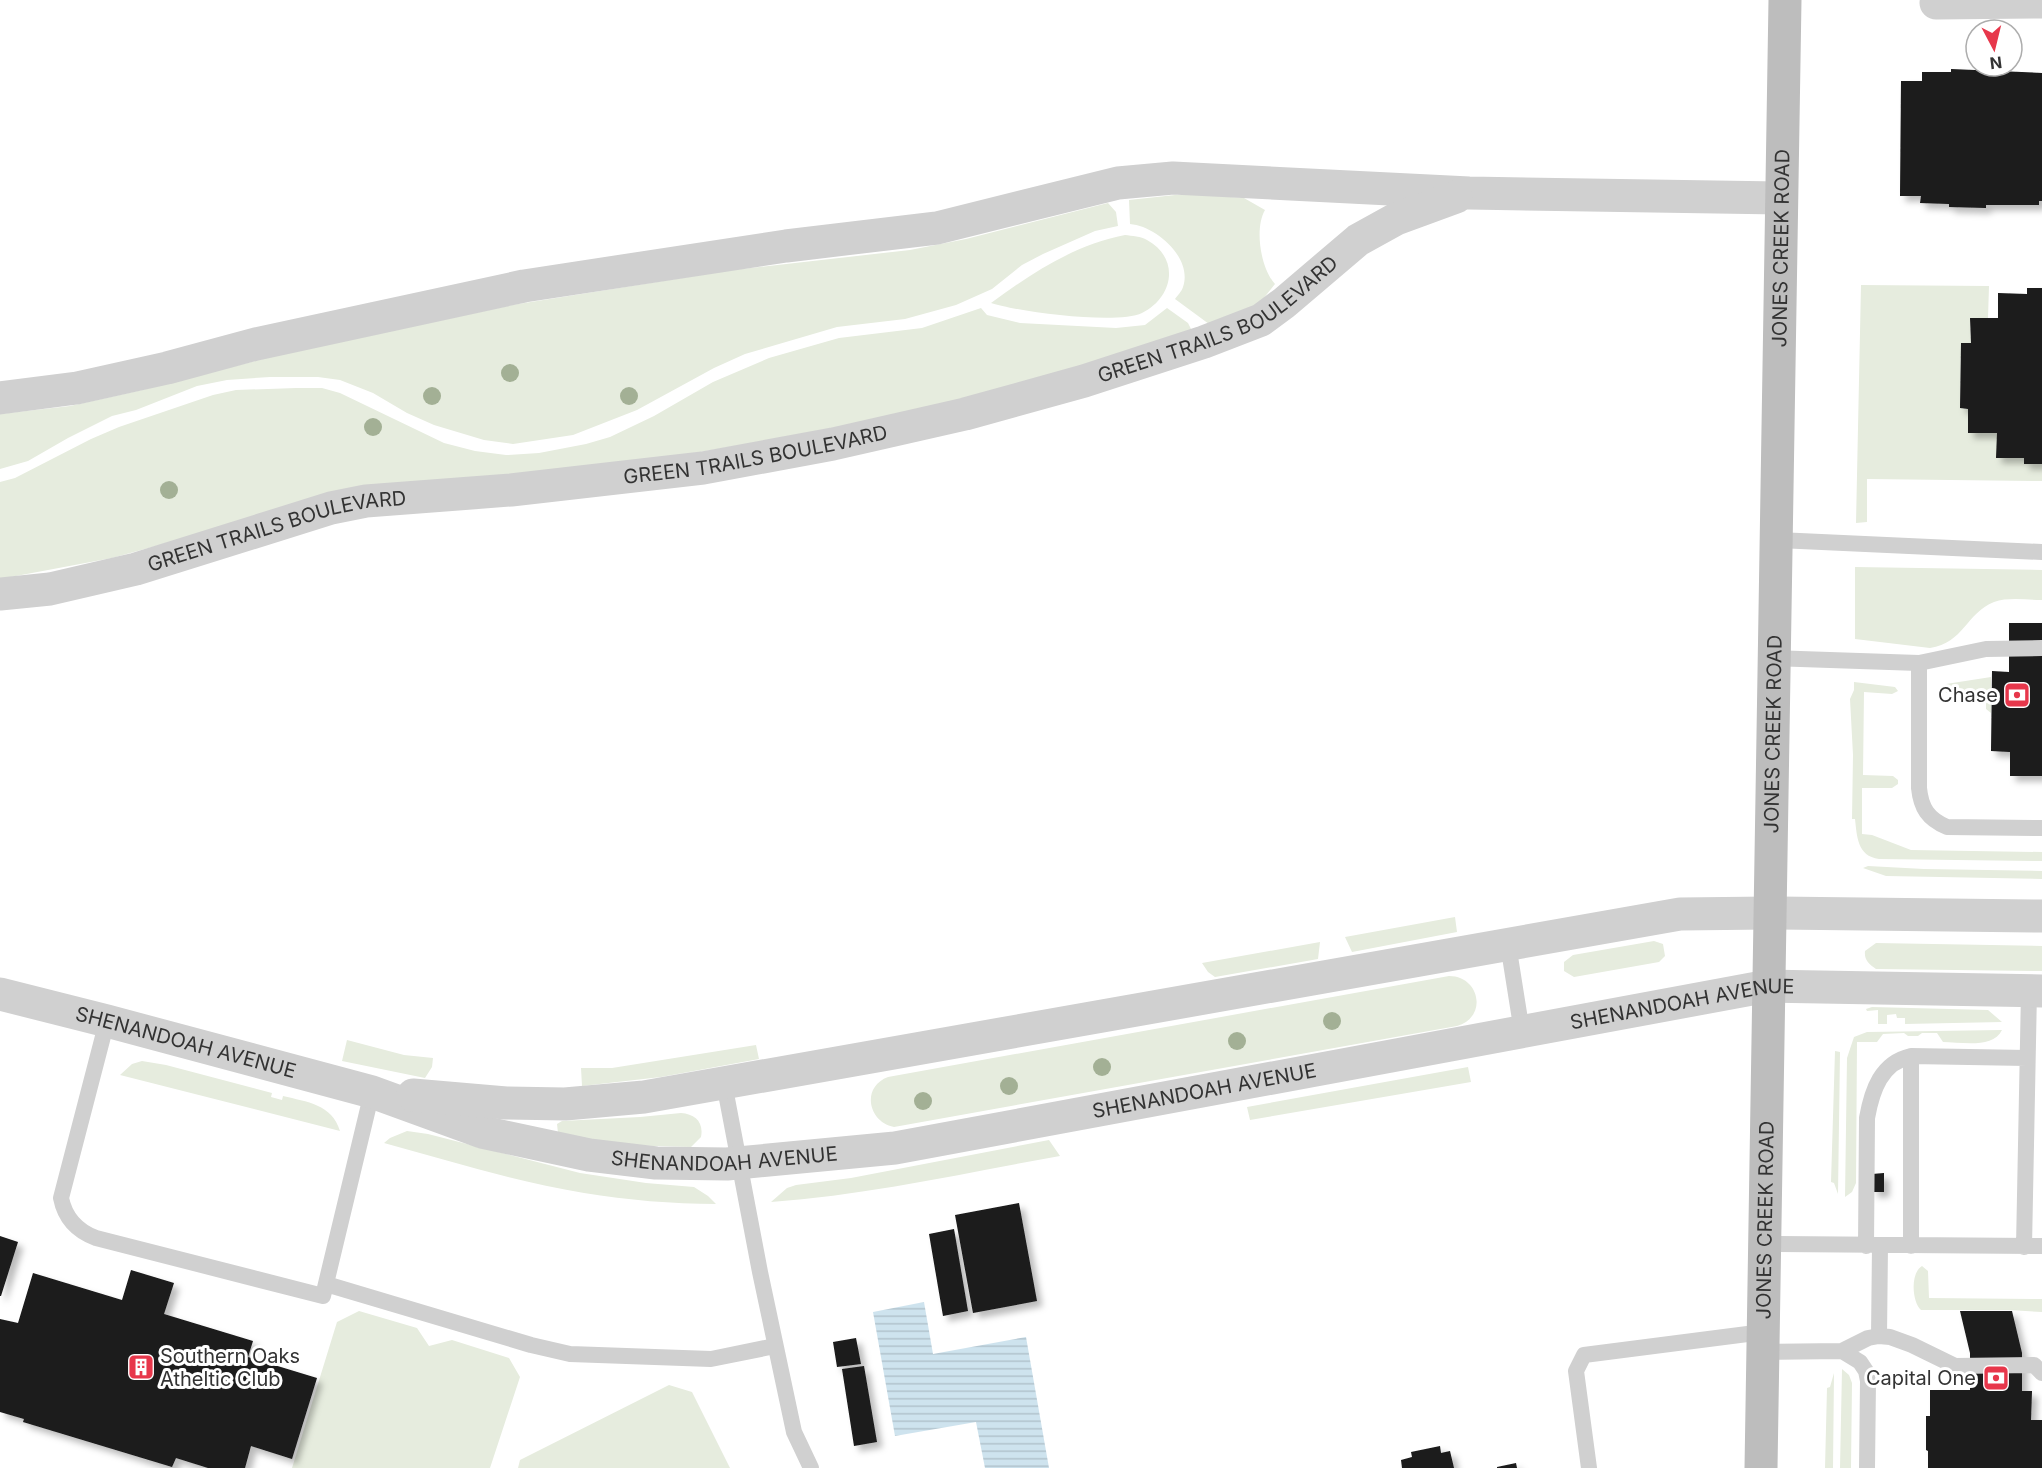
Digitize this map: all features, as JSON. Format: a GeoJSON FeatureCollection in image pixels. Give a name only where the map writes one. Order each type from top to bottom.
{"type":"FeatureCollection","features":[{"type":"Feature","properties":{"kind":"main road","name":"JONES CREEK ROAD"},"geometry":{"type":"LineString","coordinates":[[1761,1468],[1785,0]]}},
{"type":"Feature","properties":{"kind":"street"},"geometry":{"type":"LineString","coordinates":[[1935,3],[2042,2]]}},
{"type":"Feature","properties":{"kind":"street","name":"GREEN TRAILS BOULEVARD"},"geometry":{"type":"LineString","coordinates":[[0,398],[77,388],[167,368],[256,344],[524,286],[796,245],[937,228],[1118,183],[1173,178],[1469,193],[1781,198]]}},
{"type":"Feature","properties":{"kind":"street","name":"GREEN TRAILS BOULEVARD"},"geometry":{"type":"LineString","coordinates":[[0,594],[50,589],[136,569],[297,518],[366,501],[511,490],[703,468],[833,444],[965,414],[1084,381],[1204,342],[1261,320],[1358,240],[1396,219],[1469,193]]}},
{"type":"Feature","properties":{"kind":"street","name":"SHENANDOAH AVENUE"},"geometry":{"type":"LineString","coordinates":[[372,1092],[507,1103],[564,1104],[644,1097],[1680,914],[2042,916]]}},
{"type":"Feature","properties":{"kind":"street","name":"SHENANDOAH AVENUE"},"geometry":{"type":"LineString","coordinates":[[0,994],[372,1092],[482,1132],[589,1155],[656,1162],[738,1164],[895,1148],[1768,986],[2036,991]]}},
{"type":"Feature","properties":{"kind":"lane"},"geometry":{"type":"LineString","coordinates":[[1776,540],[2042,552]]}},
{"type":"Feature","properties":{"kind":"lane"},"geometry":{"type":"LineString","coordinates":[[1774,658],[1919,663],[1986,649],[2042,648]]}},
{"type":"Feature","properties":{"kind":"lane"},"geometry":{"type":"LineString","coordinates":[[1919,663],[1919,788],[1920,801],[1925,812],[1933,820],[1947,827],[2042,828]]}},
{"type":"Feature","properties":{"kind":"lane"},"geometry":{"type":"LineString","coordinates":[[1508,944],[1522,1032]]}},
{"type":"Feature","properties":{"kind":"lane"},"geometry":{"type":"LineString","coordinates":[[2024,1246],[2027,1058],[2036,991]]}},
{"type":"Feature","properties":{"kind":"lane"},"geometry":{"type":"LineString","coordinates":[[107,1021],[61,1198],[64,1212],[84,1233],[96,1238],[325,1290],[570,1354],[711,1359],[775,1346]]}},
{"type":"Feature","properties":{"kind":"lane"},"geometry":{"type":"LineString","coordinates":[[1879,1336],[1867,1118],[1870,1100],[1882,1074],[1899,1059],[1911,1056],[2027,1058]]}},
{"type":"Feature","properties":{"kind":"lane"},"geometry":{"type":"LineString","coordinates":[[1911,1056],[1911,1246]]}},
{"type":"Feature","properties":{"kind":"lane"},"geometry":{"type":"LineString","coordinates":[[723,1083],[794,1431],[811,1468]]}},
{"type":"Feature","properties":{"kind":"lane"},"geometry":{"type":"LineString","coordinates":[[325,1290],[372,1092]]}},
{"type":"Feature","properties":{"kind":"lane"},"geometry":{"type":"LineString","coordinates":[[1765,1244],[2042,1246]]}},
{"type":"Feature","properties":{"kind":"lane"},"geometry":{"type":"LineString","coordinates":[[1842,1351],[1868,1338],[1879,1336],[1912,1345],[1955,1366],[2034,1365],[2042,1373]]}},
{"type":"Feature","properties":{"kind":"lane"},"geometry":{"type":"LineString","coordinates":[[1589,1468],[1576,1371],[1584,1356],[1763,1342],[1842,1351],[1860,1362],[1866,1371],[1868,1381],[1867,1468]]}},
{"type":"Feature","properties":{"kind":"shaded area"},"geometry":{"type":"Polygon","coordinates":[[[1175,195],[1244,198],[1265,210],[1260,227],[1261,248],[1266,269],[1275,284],[1259,304],[1209,324],[1175,299],[1183,287],[1185,276],[1183,265],[1170,245],[1161,237],[1140,226],[1130,224],[1129,200],[1175,195]]]}},
{"type":"Feature","properties":{"kind":"shaded area"},"geometry":{"type":"Polygon","coordinates":[[[1108,203],[1116,212],[1118,226],[1095,231],[1043,254],[1022,265],[992,289],[956,305],[905,319],[837,327],[745,354],[714,368],[637,410],[573,435],[513,444],[484,440],[434,425],[407,413],[373,393],[340,380],[318,377],[270,377],[227,380],[197,386],[136,410],[112,416],[28,461],[0,469],[0,414],[70,406],[274,356],[512,305],[732,270],[910,250],[966,239],[1108,203]]]}},
{"type":"Feature","properties":{"kind":"shaded area"},"geometry":{"type":"Polygon","coordinates":[[[1125,235],[1145,239],[1158,248],[1165,257],[1168,267],[1169,277],[1161,297],[1142,313],[1112,318],[1068,316],[991,303],[1022,281],[1071,253],[1125,235]]]}},
{"type":"Feature","properties":{"kind":"shaded area"},"geometry":{"type":"Polygon","coordinates":[[[1861,285],[1989,286],[1988,318],[1970,318],[1971,343],[1961,343],[1960,408],[1968,409],[1968,433],[1997,433],[1997,457],[2024,458],[2024,464],[2042,464],[2042,481],[1867,479],[1867,522],[1856,523],[1861,285]]]}},
{"type":"Feature","properties":{"kind":"shaded area"},"geometry":{"type":"Polygon","coordinates":[[[981,308],[987,315],[1020,323],[1116,328],[1145,325],[1167,308],[1188,323],[1192,331],[1115,357],[923,410],[771,440],[185,538],[112,558],[0,579],[0,482],[15,478],[119,427],[213,395],[236,390],[322,388],[340,393],[444,443],[475,451],[506,455],[539,453],[610,437],[654,416],[713,382],[769,358],[839,338],[922,328],[981,308]]]}},
{"type":"Feature","properties":{"kind":"shaded area"},"geometry":{"type":"Polygon","coordinates":[[[1855,567],[2042,570],[2042,600],[2011,599],[1994,602],[1977,613],[1950,640],[1930,648],[1855,639],[1855,567]]]}},
{"type":"Feature","properties":{"kind":"shaded area"},"geometry":{"type":"Polygon","coordinates":[[[1991,677],[1991,713],[1986,709],[1986,694],[1948,694],[1943,690],[1946,684],[1991,677]]]}},
{"type":"Feature","properties":{"kind":"shaded area"},"geometry":{"type":"Polygon","coordinates":[[[1854,682],[1895,687],[1898,691],[1892,694],[1864,692],[1863,775],[1893,776],[1898,780],[1898,784],[1892,788],[1862,788],[1862,834],[1872,835],[1911,850],[2042,852],[2042,861],[1879,859],[1866,854],[1862,850],[1856,832],[1855,819],[1852,819],[1853,755],[1850,699],[1854,690],[1854,682]]]}},
{"type":"Feature","properties":{"kind":"shaded area"},"geometry":{"type":"Polygon","coordinates":[[[1868,866],[2042,871],[2042,879],[1886,876],[1863,868],[1868,866]]]}},
{"type":"Feature","properties":{"kind":"shaded area"},"geometry":{"type":"Polygon","coordinates":[[[1455,917],[1457,932],[1352,952],[1345,937],[1455,917]]]}},
{"type":"Feature","properties":{"kind":"shaded area"},"geometry":{"type":"Polygon","coordinates":[[[1654,941],[1663,944],[1665,956],[1659,962],[1574,977],[1564,971],[1564,962],[1573,955],[1654,941]]]}},
{"type":"Feature","properties":{"kind":"shaded area"},"geometry":{"type":"Polygon","coordinates":[[[1320,942],[1318,959],[1215,977],[1202,963],[1320,942]]]}},
{"type":"Feature","properties":{"kind":"shaded area"},"geometry":{"type":"Polygon","coordinates":[[[1876,943],[2042,946],[2042,971],[1876,969],[1868,962],[1865,951],[1876,943]]]}},
{"type":"Feature","properties":{"kind":"shaded area"},"geometry":{"type":"Polygon","coordinates":[[[1449,976],[1460,978],[1468,983],[1476,998],[1473,1014],[1467,1021],[1457,1026],[894,1127],[878,1118],[871,1104],[874,1088],[888,1077],[1449,976]]]}},
{"type":"Feature","properties":{"kind":"shaded area"},"geometry":{"type":"Polygon","coordinates":[[[1872,1007],[1988,1010],[2002,1022],[1905,1024],[1905,1018],[1897,1018],[1896,1014],[1887,1015],[1887,1024],[1878,1024],[1878,1010],[1867,1011],[1866,1009],[1872,1007]]]}},
{"type":"Feature","properties":{"kind":"shaded area"},"geometry":{"type":"Polygon","coordinates":[[[2002,1030],[1992,1040],[1976,1043],[1943,1042],[1937,1033],[1922,1033],[1918,1036],[1908,1036],[1904,1033],[1883,1034],[1877,1042],[1857,1042],[1856,1183],[1852,1192],[1845,1197],[1847,1058],[1854,1037],[1867,1032],[2002,1030]]]}},
{"type":"Feature","properties":{"kind":"shaded area"},"geometry":{"type":"Polygon","coordinates":[[[347,1040],[404,1055],[433,1058],[432,1067],[425,1078],[342,1061],[347,1040]]]}},
{"type":"Feature","properties":{"kind":"shaded area"},"geometry":{"type":"Polygon","coordinates":[[[756,1045],[759,1059],[661,1077],[582,1086],[581,1068],[612,1068],[756,1045]]]}},
{"type":"Feature","properties":{"kind":"shaded area"},"geometry":{"type":"Polygon","coordinates":[[[1835,1051],[1840,1052],[1838,1194],[1834,1183],[1831,1182],[1835,1051]]]}},
{"type":"Feature","properties":{"kind":"shaded area"},"geometry":{"type":"Polygon","coordinates":[[[142,1061],[166,1065],[272,1093],[271,1097],[282,1100],[283,1096],[318,1106],[331,1115],[340,1131],[120,1075],[132,1064],[142,1061]]]}},
{"type":"Feature","properties":{"kind":"shaded area"},"geometry":{"type":"Polygon","coordinates":[[[1468,1067],[1471,1082],[1250,1120],[1247,1107],[1468,1067]]]}},
{"type":"Feature","properties":{"kind":"shaded area"},"geometry":{"type":"Polygon","coordinates":[[[681,1113],[694,1117],[700,1123],[701,1137],[691,1147],[618,1145],[558,1133],[557,1124],[562,1121],[681,1113]]]}},
{"type":"Feature","properties":{"kind":"shaded area"},"geometry":{"type":"Polygon","coordinates":[[[407,1131],[428,1134],[580,1173],[646,1183],[694,1187],[716,1204],[634,1200],[559,1188],[483,1171],[384,1143],[407,1131]]]}},
{"type":"Feature","properties":{"kind":"shaded area"},"geometry":{"type":"Polygon","coordinates":[[[1049,1140],[1060,1156],[880,1189],[771,1202],[787,1188],[796,1185],[851,1178],[1049,1140]]]}},
{"type":"Feature","properties":{"kind":"shaded area"},"geometry":{"type":"Polygon","coordinates":[[[1922,1266],[1928,1271],[1929,1298],[2042,1299],[2042,1312],[1921,1310],[1914,1294],[1914,1281],[1922,1266]]]}},
{"type":"Feature","properties":{"kind":"shaded area"},"geometry":{"type":"Polygon","coordinates":[[[359,1311],[417,1328],[429,1346],[452,1340],[509,1358],[520,1377],[490,1468],[292,1468],[337,1322],[359,1311]]]}},
{"type":"Feature","properties":{"kind":"shaded area"},"geometry":{"type":"Polygon","coordinates":[[[1842,1369],[1849,1375],[1852,1383],[1851,1468],[1840,1468],[1842,1369]]]}},
{"type":"Feature","properties":{"kind":"shaded area"},"geometry":{"type":"Polygon","coordinates":[[[1834,1373],[1833,1468],[1825,1468],[1827,1388],[1830,1387],[1834,1373]]]}},
{"type":"Feature","properties":{"kind":"shaded area"},"geometry":{"type":"Polygon","coordinates":[[[669,1385],[692,1392],[730,1468],[518,1468],[520,1460],[669,1385]]]}},
{"type":"Feature","properties":{"kind":"water"},"geometry":{"type":"Polygon","coordinates":[[[924,1302],[933,1354],[1026,1337],[1049,1468],[985,1468],[976,1422],[895,1436],[873,1312],[924,1302]]]}},
{"type":"Feature","properties":{"kind":"building"},"geometry":{"type":"Polygon","coordinates":[[[1951,69],[1964,70],[1964,78],[2024,78],[2024,72],[2042,73],[2042,201],[2039,201],[2039,205],[1986,205],[1986,208],[1949,207],[1949,204],[1920,203],[1921,196],[1900,196],[1901,81],[1922,81],[1922,72],[1951,72],[1951,69]]]}},
{"type":"Feature","properties":{"kind":"building"},"geometry":{"type":"Polygon","coordinates":[[[2027,288],[2042,288],[2042,464],[2024,464],[2024,458],[1996,458],[1997,433],[1968,433],[1968,409],[1960,408],[1961,343],[1971,343],[1970,318],[1998,318],[1998,293],[2027,294],[2027,288]]]}},
{"type":"Feature","properties":{"kind":"building","name":"Chase"},"geometry":{"type":"Polygon","coordinates":[[[2009,623],[2042,623],[2042,776],[2010,776],[2010,752],[1991,751],[1992,671],[2009,672],[2009,623]]]}},
{"type":"Feature","properties":{"kind":"building"},"geometry":{"type":"Polygon","coordinates":[[[1884,1173],[1884,1192],[1872,1192],[1872,1174],[1884,1173]]]}},
{"type":"Feature","properties":{"kind":"building"},"geometry":{"type":"Polygon","coordinates":[[[1019,1203],[1037,1301],[973,1313],[955,1215],[1019,1203]]]}},
{"type":"Feature","properties":{"kind":"building"},"geometry":{"type":"Polygon","coordinates":[[[954,1229],[968,1311],[943,1316],[929,1234],[954,1229]]]}},
{"type":"Feature","properties":{"kind":"building"},"geometry":{"type":"Polygon","coordinates":[[[0,1236],[18,1242],[1,1296],[0,1296],[0,1236]]]}},
{"type":"Feature","properties":{"kind":"building","name":"Southern Oaks Atheltic Club"},"geometry":{"type":"Polygon","coordinates":[[[131,1270],[174,1283],[164,1314],[253,1341],[248,1357],[317,1378],[292,1459],[251,1446],[245,1468],[208,1468],[176,1458],[172,1467],[23,1422],[24,1419],[0,1412],[0,1319],[18,1323],[33,1273],[122,1300],[131,1270]]]}},
{"type":"Feature","properties":{"kind":"building","name":"Capital One"},"geometry":{"type":"Polygon","coordinates":[[[1960,1311],[2012,1311],[2022,1353],[2022,1391],[2032,1391],[2031,1420],[2042,1420],[2042,1468],[1928,1468],[1926,1416],[1930,1416],[1930,1390],[1970,1390],[1970,1353],[1960,1311]]]}},
{"type":"Feature","properties":{"kind":"building"},"geometry":{"type":"Polygon","coordinates":[[[856,1338],[861,1364],[837,1367],[833,1342],[856,1338]]]}},
{"type":"Feature","properties":{"kind":"building"},"geometry":{"type":"Polygon","coordinates":[[[864,1366],[877,1442],[854,1446],[842,1369],[864,1366]]]}},
{"type":"Feature","properties":{"kind":"building"},"geometry":{"type":"Polygon","coordinates":[[[1440,1446],[1441,1453],[1450,1451],[1454,1468],[1402,1468],[1401,1460],[1412,1457],[1411,1452],[1440,1446]]]}},
{"type":"Feature","properties":{"kind":"building"},"geometry":{"type":"Polygon","coordinates":[[[1516,1463],[1517,1468],[1497,1468],[1497,1467],[1516,1463]]]}},
{"type":"Feature","properties":{"kind":"place","name":"Chase"},"geometry":{"type":"Point","coordinates":[2017,695]}},
{"type":"Feature","properties":{"kind":"place","name":"Southern Oaks Atheltic Club"},"geometry":{"type":"Point","coordinates":[141,1367]}},
{"type":"Feature","properties":{"kind":"place","name":"Capital One"},"geometry":{"type":"Point","coordinates":[1996,1378]}}]}
